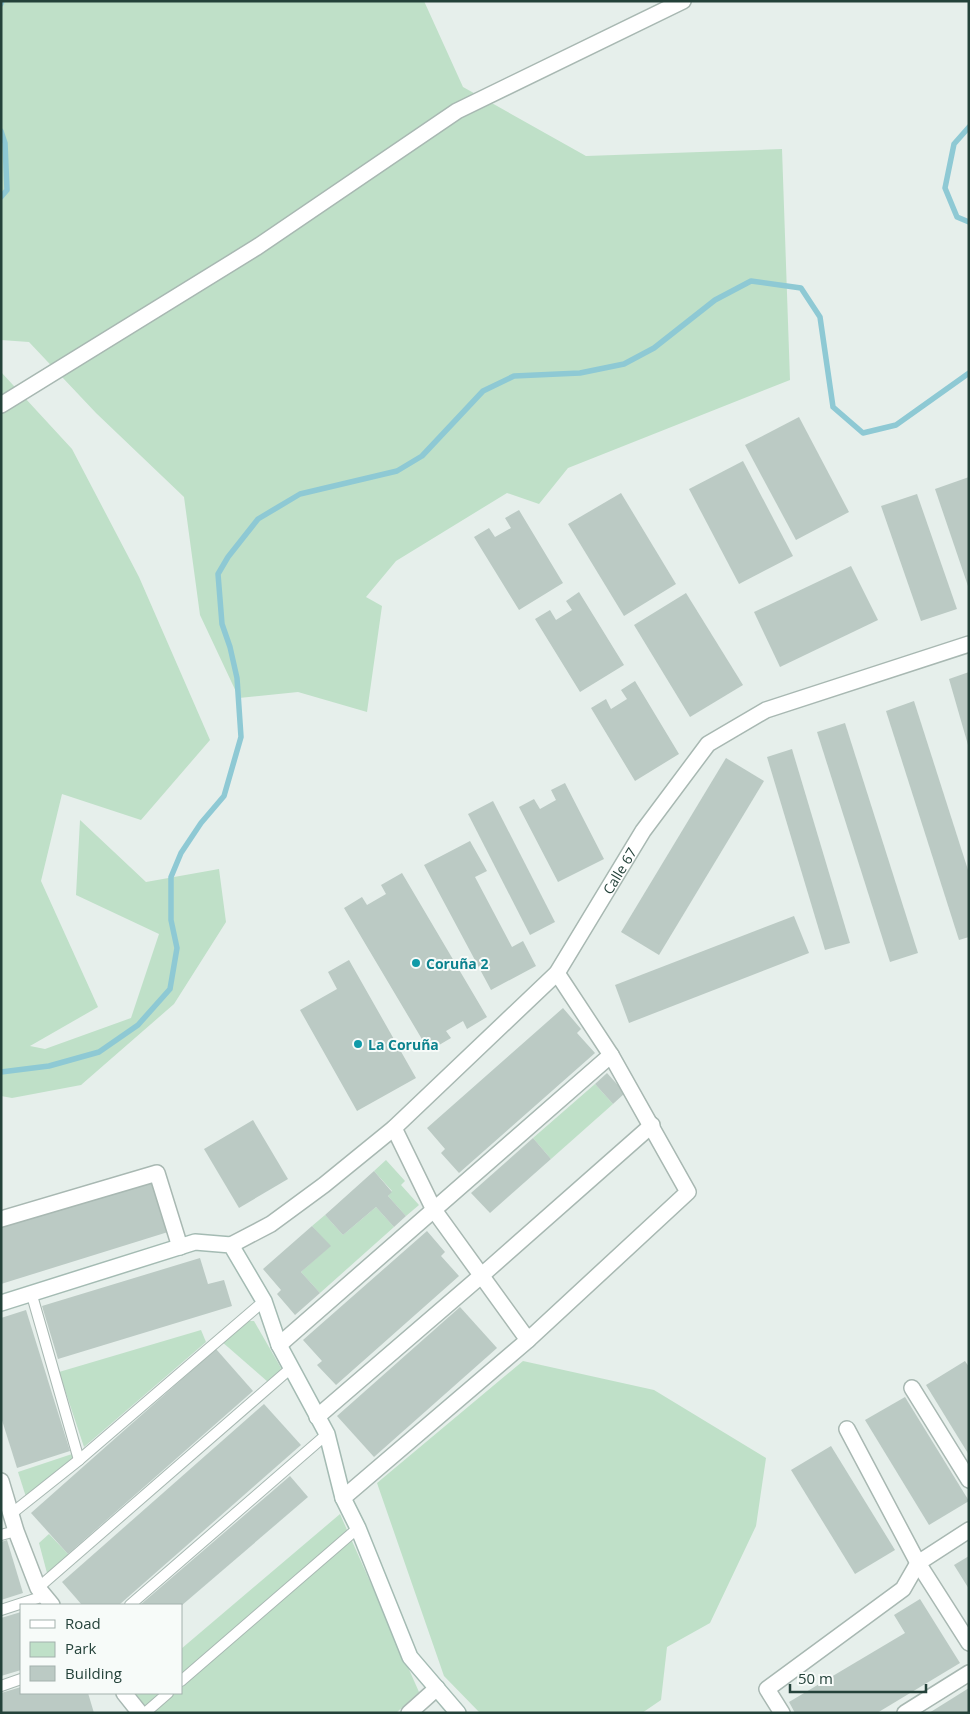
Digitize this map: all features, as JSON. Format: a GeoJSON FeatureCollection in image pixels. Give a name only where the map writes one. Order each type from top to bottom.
{"type":"FeatureCollection","features":[{"type":"Feature","properties":{"kind":"street"},"geometry":{"type":"LineString","coordinates":[[1,405],[257,247],[457,111],[683,1]]}},
{"type":"Feature","properties":{"kind":"street","name":"Calle 67"},"geometry":{"type":"LineString","coordinates":[[231,1245],[271,1224],[324,1185],[394,1128],[557,973],[643,831],[708,744],[766,710],[969,644]]}},
{"type":"Feature","properties":{"kind":"street"},"geometry":{"type":"LineString","coordinates":[[343,1498],[528,1340],[688,1192],[612,1055],[557,973]]}},
{"type":"Feature","properties":{"kind":"street"},"geometry":{"type":"LineString","coordinates":[[279,1345],[612,1055]]}},
{"type":"Feature","properties":{"kind":"street"},"geometry":{"type":"LineString","coordinates":[[317,1416],[482,1275],[652,1125]]}},
{"type":"Feature","properties":{"kind":"street"},"geometry":{"type":"LineString","coordinates":[[394,1128],[434,1210],[528,1340]]}},
{"type":"Feature","properties":{"kind":"street"},"geometry":{"type":"LineString","coordinates":[[1,1219],[157,1173],[180,1247]]}},
{"type":"Feature","properties":{"kind":"street"},"geometry":{"type":"LineString","coordinates":[[1,1303],[195,1242],[231,1245],[264,1301],[279,1345],[327,1434],[343,1498],[358,1528],[410,1657],[458,1713]]}},
{"type":"Feature","properties":{"kind":"street"},"geometry":{"type":"LineString","coordinates":[[912,1388],[969,1480]]}},
{"type":"Feature","properties":{"kind":"street"},"geometry":{"type":"LineString","coordinates":[[847,1429],[918,1563],[969,1642]]}},
{"type":"Feature","properties":{"kind":"street"},"geometry":{"type":"LineString","coordinates":[[1,1481],[16,1531],[45,1596]]}},
{"type":"Feature","properties":{"kind":"street"},"geometry":{"type":"LineString","coordinates":[[782,1713],[768,1688],[903,1589],[918,1563],[969,1530]]}},
{"type":"Feature","properties":{"kind":"street"},"geometry":{"type":"LineString","coordinates":[[906,1713],[969,1673]]}},
{"type":"Feature","properties":{"kind":"street"},"geometry":{"type":"LineString","coordinates":[[409,1713],[437,1688]]}},
{"type":"Feature","properties":{"kind":"street"},"geometry":{"type":"LineString","coordinates":[[125,1694],[140,1713]]}},
{"type":"Feature","properties":{"kind":"lane"},"geometry":{"type":"LineString","coordinates":[[31,1292],[79,1460]]}},
{"type":"Feature","properties":{"kind":"lane"},"geometry":{"type":"LineString","coordinates":[[11,1514],[79,1460],[264,1301]]}},
{"type":"Feature","properties":{"kind":"lane"},"geometry":{"type":"LineString","coordinates":[[1,1610],[45,1596],[291,1368]]}},
{"type":"Feature","properties":{"kind":"lane"},"geometry":{"type":"LineString","coordinates":[[131,1604],[327,1434]]}},
{"type":"Feature","properties":{"kind":"lane"},"geometry":{"type":"LineString","coordinates":[[182,1680],[358,1528]]}},
{"type":"Feature","properties":{"kind":"lane"},"geometry":{"type":"LineString","coordinates":[[1,1535],[16,1531]]}},
{"type":"Feature","properties":{"kind":"lane"},"geometry":{"type":"LineString","coordinates":[[1,1686],[20,1679]]}},
{"type":"Feature","properties":{"kind":"lane"},"geometry":{"type":"LineString","coordinates":[[144,1713],[167,1694]]}},
{"type":"Feature","properties":{"kind":"green space"},"geometry":{"type":"Polygon","coordinates":[[[1,1],[424,1],[463,87],[586,156],[782,149],[790,380],[568,468],[539,504],[507,493],[396,561],[366,597],[382,606],[367,712],[298,692],[239,698],[200,615],[184,497],[96,413],[29,342],[1,340],[1,1]]]}},
{"type":"Feature","properties":{"kind":"green space"},"geometry":{"type":"Polygon","coordinates":[[[1,372],[72,449],[139,577],[210,740],[141,820],[62,794],[41,881],[98,1007],[30,1046],[45,1049],[131,1018],[159,934],[76,895],[80,820],[146,882],[219,869],[226,922],[174,1004],[81,1085],[12,1098],[1,1096],[1,372]]]}},
{"type":"Feature","properties":{"kind":"green space"},"geometry":{"type":"Polygon","coordinates":[[[595,1084],[613,1104],[551,1159],[533,1138],[595,1084]]]}},
{"type":"Feature","properties":{"kind":"green space"},"geometry":{"type":"Polygon","coordinates":[[[386,1160],[405,1181],[401,1185],[419,1205],[406,1216],[388,1196],[392,1191],[374,1171],[386,1160]]]}},
{"type":"Feature","properties":{"kind":"green space"},"geometry":{"type":"Polygon","coordinates":[[[376,1207],[394,1227],[320,1293],[301,1272],[330,1246],[312,1226],[325,1215],[343,1235],[376,1207]]]}},
{"type":"Feature","properties":{"kind":"green space"},"geometry":{"type":"Polygon","coordinates":[[[245,1321],[254,1321],[281,1368],[280,1373],[268,1382],[221,1341],[245,1321]]]}},
{"type":"Feature","properties":{"kind":"green space"},"geometry":{"type":"Polygon","coordinates":[[[201,1330],[206,1342],[84,1447],[59,1372],[201,1330]]]}},
{"type":"Feature","properties":{"kind":"green space"},"geometry":{"type":"Polygon","coordinates":[[[523,1361],[654,1390],[766,1458],[756,1526],[710,1623],[667,1647],[661,1700],[642,1713],[480,1713],[444,1676],[377,1483],[523,1361]]]}},
{"type":"Feature","properties":{"kind":"green space"},"geometry":{"type":"Polygon","coordinates":[[[72,1454],[73,1458],[26,1497],[18,1472],[72,1454]]]}},
{"type":"Feature","properties":{"kind":"green space"},"geometry":{"type":"Polygon","coordinates":[[[340,1514],[419,1692],[396,1713],[152,1713],[135,1694],[182,1694],[182,1648],[340,1514]]]}},
{"type":"Feature","properties":{"kind":"green space"},"geometry":{"type":"Polygon","coordinates":[[[49,1534],[69,1557],[51,1572],[47,1573],[39,1543],[49,1534]]]}},
{"type":"Feature","properties":{"kind":"building"},"geometry":{"type":"Polygon","coordinates":[[[799,417],[849,512],[796,540],[745,445],[799,417]]]}},
{"type":"Feature","properties":{"kind":"building"},"geometry":{"type":"Polygon","coordinates":[[[743,461],[793,556],[739,584],[689,489],[743,461]]]}},
{"type":"Feature","properties":{"kind":"building"},"geometry":{"type":"Polygon","coordinates":[[[969,477],[969,586],[968,586],[935,489],[969,477]]]}},
{"type":"Feature","properties":{"kind":"building"},"geometry":{"type":"Polygon","coordinates":[[[621,493],[676,584],[624,616],[568,524],[621,493]]]}},
{"type":"Feature","properties":{"kind":"building"},"geometry":{"type":"Polygon","coordinates":[[[917,494],[957,609],[921,621],[881,506],[917,494]]]}},
{"type":"Feature","properties":{"kind":"building"},"geometry":{"type":"Polygon","coordinates":[[[519,510],[563,583],[519,610],[474,537],[489,528],[495,537],[511,528],[505,518],[519,510]]]}},
{"type":"Feature","properties":{"kind":"building"},"geometry":{"type":"Polygon","coordinates":[[[851,566],[878,620],[780,667],[754,612],[851,566]]]}},
{"type":"Feature","properties":{"kind":"building"},"geometry":{"type":"Polygon","coordinates":[[[579,592],[624,665],[580,692],[535,619],[550,610],[556,620],[572,610],[566,601],[579,592]]]}},
{"type":"Feature","properties":{"kind":"building"},"geometry":{"type":"Polygon","coordinates":[[[686,593],[743,685],[690,717],[634,625],[686,593]]]}},
{"type":"Feature","properties":{"kind":"building"},"geometry":{"type":"Polygon","coordinates":[[[969,672],[969,745],[968,745],[949,679],[969,672]]]}},
{"type":"Feature","properties":{"kind":"building"},"geometry":{"type":"Polygon","coordinates":[[[635,681],[679,754],[635,781],[591,708],[606,699],[611,709],[627,699],[621,690],[635,681]]]}},
{"type":"Feature","properties":{"kind":"building"},"geometry":{"type":"Polygon","coordinates":[[[914,701],[969,873],[969,937],[959,940],[886,711],[914,701]]]}},
{"type":"Feature","properties":{"kind":"building"},"geometry":{"type":"Polygon","coordinates":[[[845,723],[918,953],[890,962],[817,732],[845,723]]]}},
{"type":"Feature","properties":{"kind":"building"},"geometry":{"type":"Polygon","coordinates":[[[792,749],[850,943],[825,950],[767,757],[792,749]]]}},
{"type":"Feature","properties":{"kind":"building"},"geometry":{"type":"Polygon","coordinates":[[[726,758],[764,781],[659,955],[621,932],[726,758]]]}},
{"type":"Feature","properties":{"kind":"building"},"geometry":{"type":"Polygon","coordinates":[[[565,783],[604,859],[558,882],[519,807],[534,799],[540,809],[556,800],[551,790],[565,783]]]}},
{"type":"Feature","properties":{"kind":"building"},"geometry":{"type":"Polygon","coordinates":[[[493,801],[555,922],[530,935],[468,814],[493,801]]]}},
{"type":"Feature","properties":{"kind":"building"},"geometry":{"type":"Polygon","coordinates":[[[470,841],[487,871],[475,877],[512,947],[523,941],[536,966],[491,990],[424,865],[470,841]]]}},
{"type":"Feature","properties":{"kind":"building","name":"Coruña 2"},"geometry":{"type":"Polygon","coordinates":[[[402,873],[487,1017],[467,1029],[463,1021],[446,1031],[451,1038],[429,1051],[344,908],[362,897],[367,905],[386,894],[381,885],[402,873]]]}},
{"type":"Feature","properties":{"kind":"building"},"geometry":{"type":"Polygon","coordinates":[[[794,916],[809,953],[629,1023],[615,985],[794,916]]]}},
{"type":"Feature","properties":{"kind":"building","name":"La Coruña"},"geometry":{"type":"Polygon","coordinates":[[[349,960],[416,1078],[357,1111],[300,1010],[337,989],[328,972],[349,960]]]}},
{"type":"Feature","properties":{"kind":"building"},"geometry":{"type":"Polygon","coordinates":[[[563,1008],[581,1029],[577,1033],[595,1053],[459,1173],[441,1153],[445,1149],[427,1128],[563,1008]]]}},
{"type":"Feature","properties":{"kind":"building"},"geometry":{"type":"Polygon","coordinates":[[[607,1073],[625,1093],[613,1104],[595,1084],[607,1073]]]}},
{"type":"Feature","properties":{"kind":"building"},"geometry":{"type":"Polygon","coordinates":[[[253,1120],[288,1179],[239,1208],[204,1149],[253,1120]]]}},
{"type":"Feature","properties":{"kind":"building"},"geometry":{"type":"Polygon","coordinates":[[[533,1138],[551,1159],[490,1213],[471,1193],[533,1138]]]}},
{"type":"Feature","properties":{"kind":"building"},"geometry":{"type":"Polygon","coordinates":[[[374,1171],[392,1192],[388,1196],[406,1216],[394,1227],[376,1207],[343,1235],[325,1215],[374,1171]]]}},
{"type":"Feature","properties":{"kind":"building"},"geometry":{"type":"Polygon","coordinates":[[[151,1179],[168,1232],[1,1284],[1,1226],[151,1179]]]}},
{"type":"Feature","properties":{"kind":"building"},"geometry":{"type":"Polygon","coordinates":[[[312,1226],[331,1246],[301,1272],[320,1293],[295,1315],[277,1294],[281,1290],[263,1269],[312,1226]]]}},
{"type":"Feature","properties":{"kind":"building"},"geometry":{"type":"Polygon","coordinates":[[[427,1231],[445,1252],[441,1256],[459,1276],[336,1385],[317,1365],[322,1361],[303,1340],[427,1231]]]}},
{"type":"Feature","properties":{"kind":"building"},"geometry":{"type":"Polygon","coordinates":[[[200,1258],[208,1284],[224,1280],[232,1306],[58,1359],[42,1306],[200,1258]]]}},
{"type":"Feature","properties":{"kind":"building"},"geometry":{"type":"Polygon","coordinates":[[[460,1307],[497,1348],[374,1457],[337,1416],[460,1307]]]}},
{"type":"Feature","properties":{"kind":"building"},"geometry":{"type":"Polygon","coordinates":[[[26,1310],[70,1451],[17,1468],[1,1417],[1,1318],[26,1310]]]}},
{"type":"Feature","properties":{"kind":"building"},"geometry":{"type":"Polygon","coordinates":[[[216,1349],[253,1391],[68,1554],[31,1513],[216,1349]]]}},
{"type":"Feature","properties":{"kind":"building"},"geometry":{"type":"Polygon","coordinates":[[[965,1361],[969,1367],[969,1455],[926,1385],[965,1361]]]}},
{"type":"Feature","properties":{"kind":"building"},"geometry":{"type":"Polygon","coordinates":[[[905,1397],[969,1501],[929,1525],[865,1420],[905,1397]]]}},
{"type":"Feature","properties":{"kind":"building"},"geometry":{"type":"Polygon","coordinates":[[[264,1404],[301,1445],[120,1604],[81,1604],[62,1582],[264,1404]]]}},
{"type":"Feature","properties":{"kind":"building"},"geometry":{"type":"Polygon","coordinates":[[[831,1446],[895,1550],[855,1574],[791,1470],[831,1446]]]}},
{"type":"Feature","properties":{"kind":"building"},"geometry":{"type":"Polygon","coordinates":[[[290,1476],[308,1497],[182,1605],[141,1604],[290,1476]]]}},
{"type":"Feature","properties":{"kind":"building"},"geometry":{"type":"Polygon","coordinates":[[[7,1540],[23,1593],[1,1600],[1,1542],[7,1540]]]}},
{"type":"Feature","properties":{"kind":"building"},"geometry":{"type":"Polygon","coordinates":[[[969,1556],[969,1589],[954,1565],[969,1556]]]}},
{"type":"Feature","properties":{"kind":"building"},"geometry":{"type":"Polygon","coordinates":[[[920,1599],[960,1663],[877,1713],[795,1713],[789,1702],[905,1633],[894,1615],[920,1599]]]}},
{"type":"Feature","properties":{"kind":"building"},"geometry":{"type":"Polygon","coordinates":[[[20,1612],[20,1670],[1,1676],[1,1618],[20,1612]]]}},
{"type":"Feature","properties":{"kind":"building"},"geometry":{"type":"Polygon","coordinates":[[[20,1687],[20,1694],[88,1694],[94,1713],[1,1713],[1,1693],[20,1687]]]}},
{"type":"Feature","properties":{"kind":"building"},"geometry":{"type":"Polygon","coordinates":[[[969,1688],[969,1713],[929,1713],[969,1688]]]}},
{"type":"Feature","properties":{"kind":"waterway"},"geometry":{"type":"LineString","coordinates":[[969,127],[954,144],[945,188],[957,217],[969,222]]}},
{"type":"Feature","properties":{"kind":"waterway"},"geometry":{"type":"LineString","coordinates":[[1,131],[5,143],[7,190],[1,197]]}},
{"type":"Feature","properties":{"kind":"waterway"},"geometry":{"type":"LineString","coordinates":[[1,1072],[49,1066],[99,1052],[138,1025],[170,989],[177,948],[171,920],[171,877],[181,853],[201,823],[224,796],[241,737],[237,678],[230,647],[222,624],[218,574],[228,557],[258,519],[300,494],[397,471],[422,456],[483,391],[514,376],[580,373],[624,364],[654,348],[715,300],[751,281],[801,288],[820,317],[833,407],[863,433],[896,425],[969,373]]}},
{"type":"Feature","properties":{"kind":"place","name":"Coruña 2"},"geometry":{"type":"Point","coordinates":[416,963]}},
{"type":"Feature","properties":{"kind":"place","name":"La Coruña"},"geometry":{"type":"Point","coordinates":[358,1044]}}]}
